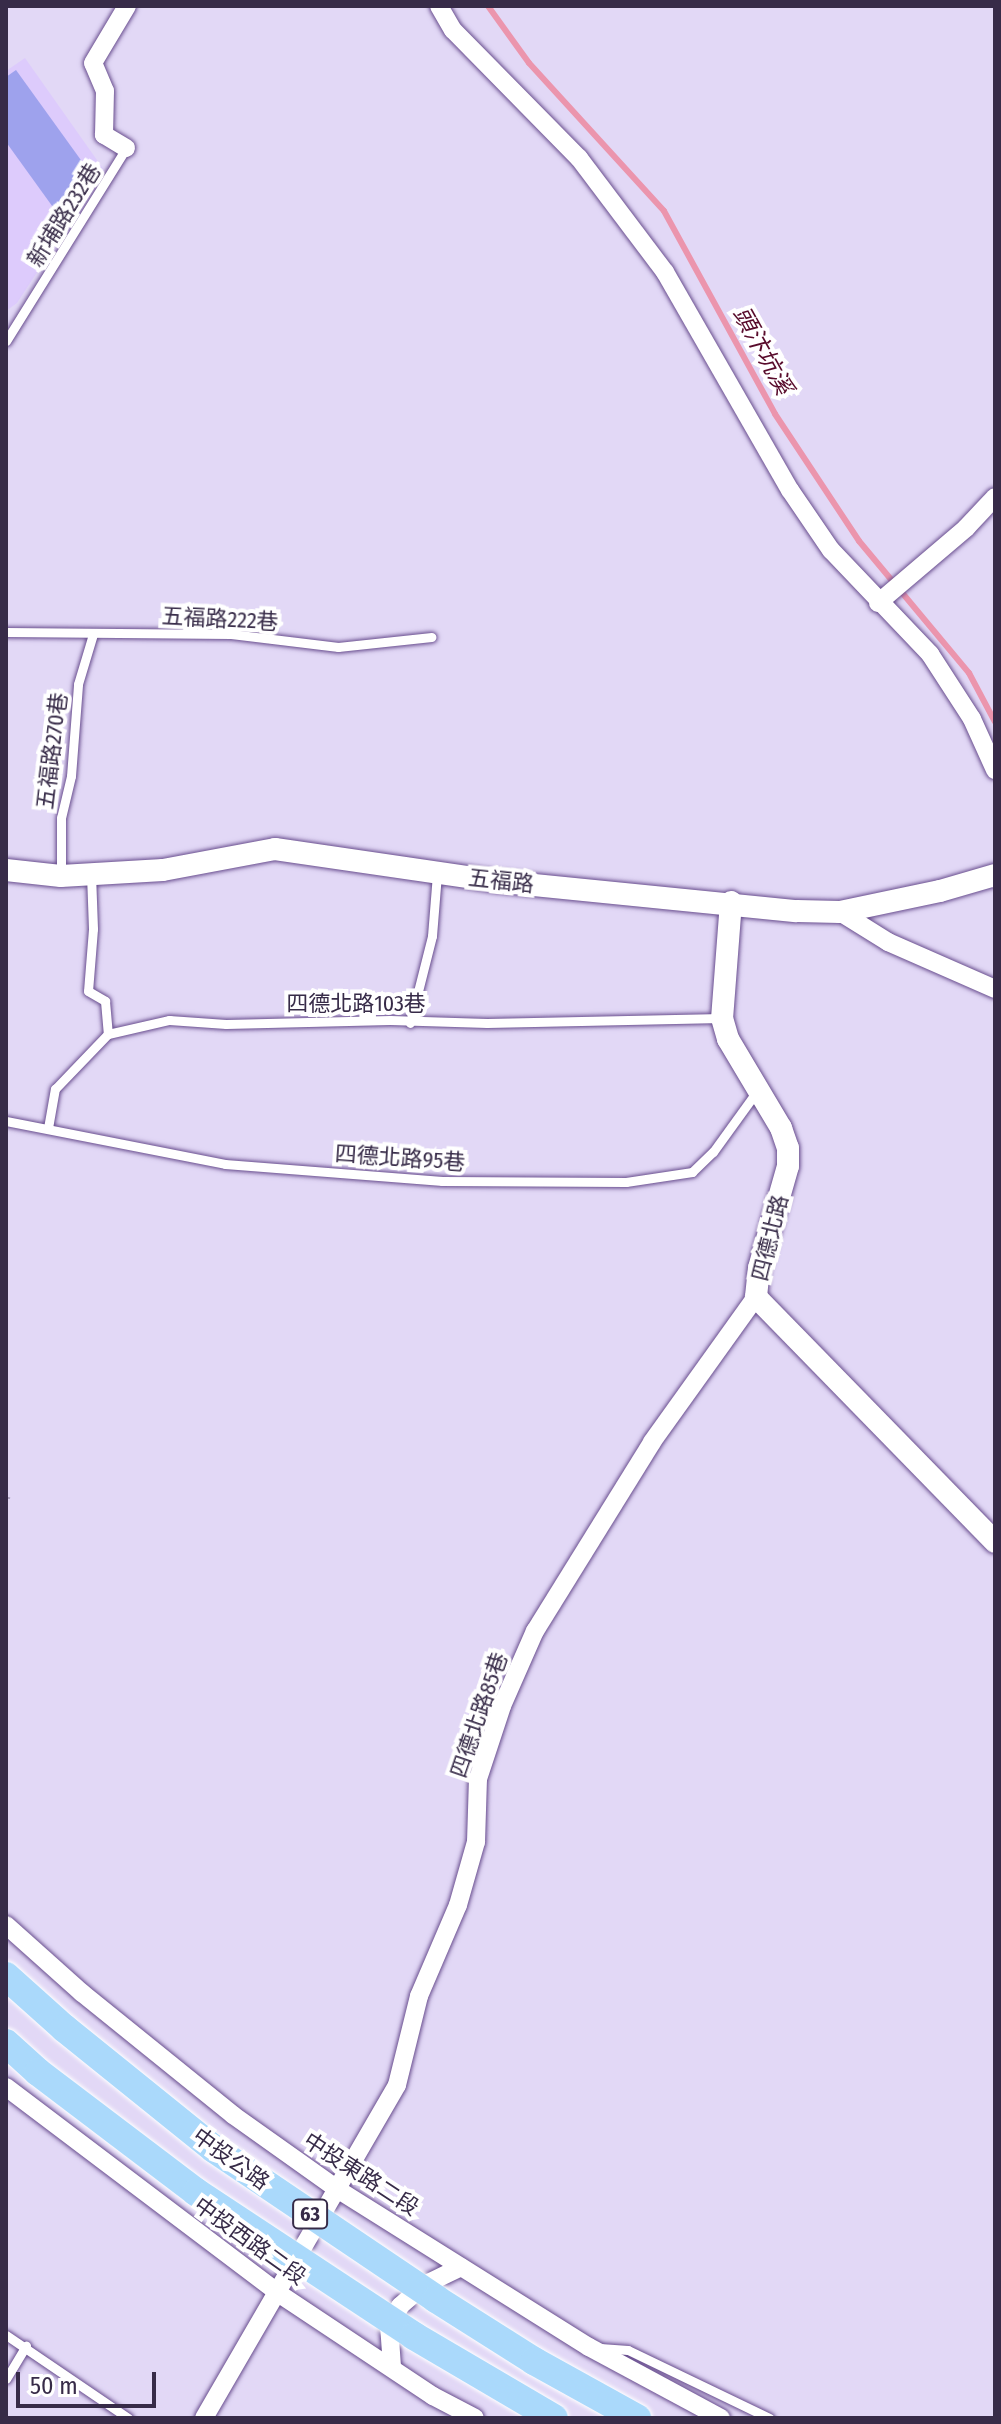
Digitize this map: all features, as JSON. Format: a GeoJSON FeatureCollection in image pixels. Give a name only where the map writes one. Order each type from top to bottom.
{"type":"FeatureCollection","features":[{"type":"Feature","properties":{"kind":"main road","name":"中投公路"},"geometry":{"type":"LineString","coordinates":[[6,1976],[64,2028],[214,2149],[436,2299],[534,2361],[637,2418]]}},
{"type":"Feature","properties":{"kind":"main road","name":"中投公路"},"geometry":{"type":"LineString","coordinates":[[6,2043],[110,2129],[208,2200],[414,2336],[554,2418]]}},
{"type":"Feature","properties":{"kind":"street"},"geometry":{"type":"LineString","coordinates":[[126,148],[104,135],[105,91],[93,63],[127,6]]}},
{"type":"Feature","properties":{"kind":"street"},"geometry":{"type":"LineString","coordinates":[[439,6],[453,30],[579,158],[665,272],[790,490],[831,550],[878,603],[930,654],[972,719],[995,770]]}},
{"type":"Feature","properties":{"kind":"street"},"geometry":{"type":"LineString","coordinates":[[878,603],[995,497]]}},
{"type":"Feature","properties":{"kind":"street","name":"五福路"},"geometry":{"type":"LineString","coordinates":[[6,870],[61,876],[163,870],[275,849],[437,874],[797,911],[840,912],[940,891],[995,875]]}},
{"type":"Feature","properties":{"kind":"street","name":"四德北路"},"geometry":{"type":"LineString","coordinates":[[731,902],[722,1018],[728,1039],[781,1128],[788,1157],[759,1268],[756,1297],[995,1542]]}},
{"type":"Feature","properties":{"kind":"street"},"geometry":{"type":"LineString","coordinates":[[840,912],[888,942],[995,989]]}},
{"type":"Feature","properties":{"kind":"street","name":"四德北路85巷"},"geometry":{"type":"LineString","coordinates":[[204,2418],[397,2085],[419,1996],[458,1905],[476,1842],[478,1779],[502,1706],[535,1631],[652,1442],[756,1297]]}},
{"type":"Feature","properties":{"kind":"street","name":"中投東路二段"},"geometry":{"type":"LineString","coordinates":[[6,1925],[82,1993],[233,2115],[337,2189],[589,2347],[721,2418]]}},
{"type":"Feature","properties":{"kind":"street","name":"中投西路二段"},"geometry":{"type":"LineString","coordinates":[[6,2087],[278,2293],[433,2396],[475,2418]]}},
{"type":"Feature","properties":{"kind":"street"},"geometry":{"type":"LineString","coordinates":[[392,2367],[389,2328],[400,2306],[424,2285],[461,2267]]}},
{"type":"Feature","properties":{"kind":"lane","name":"新埔路232巷"},"geometry":{"type":"LineString","coordinates":[[6,341],[126,148]]}},
{"type":"Feature","properties":{"kind":"lane","name":"五福路222巷"},"geometry":{"type":"LineString","coordinates":[[6,632],[231,634],[338,647],[431,637]]}},
{"type":"Feature","properties":{"kind":"lane","name":"五福路270巷"},"geometry":{"type":"LineString","coordinates":[[61,876],[61,818],[71,776],[78,684],[93,634]]}},
{"type":"Feature","properties":{"kind":"lane"},"geometry":{"type":"LineString","coordinates":[[48,1128],[55,1089],[108,1034],[105,1001],[88,991],[93,929],[91,874]]}},
{"type":"Feature","properties":{"kind":"lane"},"geometry":{"type":"LineString","coordinates":[[410,1023],[432,936],[437,874]]}},
{"type":"Feature","properties":{"kind":"lane","name":"四德北路103巷"},"geometry":{"type":"LineString","coordinates":[[108,1034],[169,1020],[226,1024],[722,1018]]}},
{"type":"Feature","properties":{"kind":"lane","name":"四德北路95巷"},"geometry":{"type":"LineString","coordinates":[[6,1121],[225,1164],[442,1181],[626,1182],[692,1172],[713,1152],[757,1091]]}},
{"type":"Feature","properties":{"kind":"lane"},"geometry":{"type":"LineString","coordinates":[[6,2335],[128,2418]]}},
{"type":"Feature","properties":{"kind":"lane"},"geometry":{"type":"LineString","coordinates":[[6,2379],[26,2346]]}},
{"type":"Feature","properties":{"kind":"lane"},"geometry":{"type":"LineString","coordinates":[[589,2347],[628,2350],[769,2418]]}},
{"type":"Feature","properties":{"kind":"lane"},"geometry":{"type":"LineString","coordinates":[[433,2396],[450,2418]]}},
{"type":"Feature","properties":{"kind":"path"},"geometry":{"type":"LineString","coordinates":[[6,1506],[9,1496]]}},
{"type":"Feature","properties":{"kind":"shaded area"},"geometry":{"type":"Polygon","coordinates":[[[25,58],[104,170],[17,303],[6,311],[6,71],[25,58]]]}},
{"type":"Feature","properties":{"kind":"building"},"geometry":{"type":"Polygon","coordinates":[[[16,70],[96,181],[55,210],[6,142],[6,77],[16,70]]]}},
{"type":"Feature","properties":{"kind":"waterway","name":"頭汴坑溪"},"geometry":{"type":"LineString","coordinates":[[488,6],[529,63],[664,211],[775,414],[859,541],[969,673],[995,722]]}}]}
